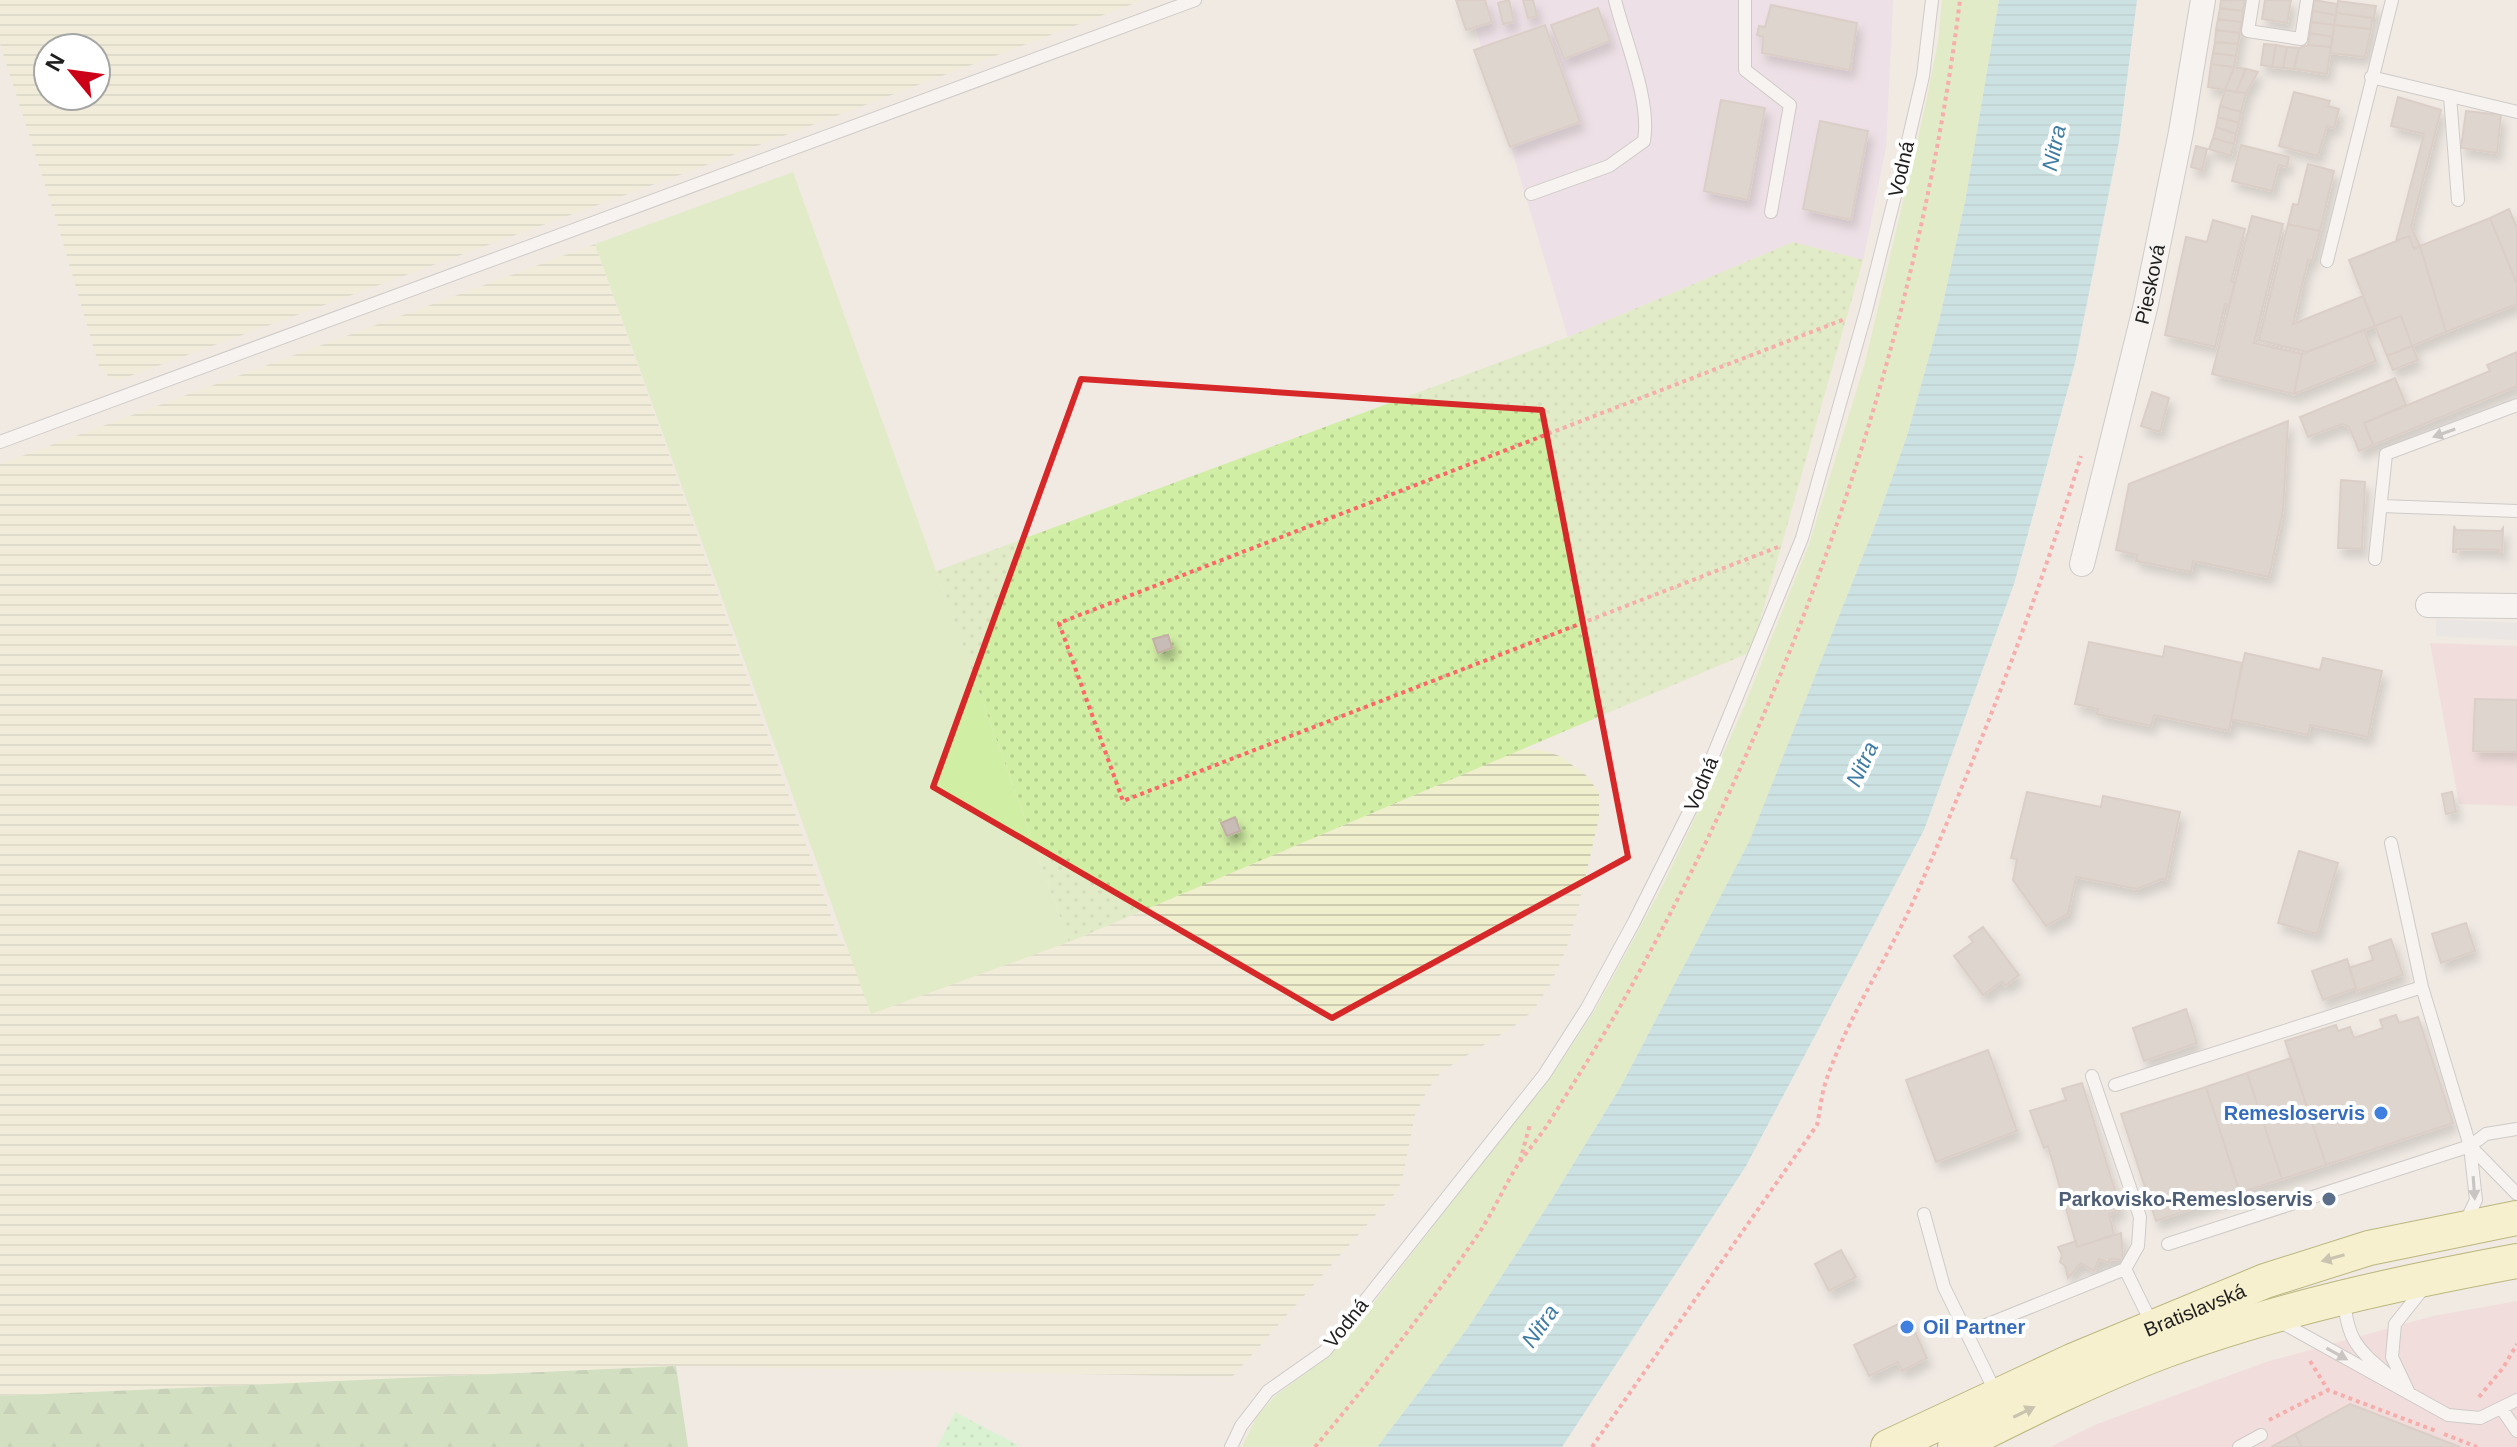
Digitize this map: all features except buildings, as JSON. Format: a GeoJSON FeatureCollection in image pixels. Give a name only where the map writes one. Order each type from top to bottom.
{"type":"FeatureCollection","features":[{"type":"Feature","properties":{"kind":"main road","name":"Bratislavská"},"geometry":{"type":"LineString","coordinates":[[1888,1447],[2153,1326],[2314,1264],[2369,1248],[2517,1218]]}},
{"type":"Feature","properties":{"kind":"main road"},"geometry":{"type":"LineString","coordinates":[[2344,1297],[2374,1264],[2517,1232]]}},
{"type":"Feature","properties":{"kind":"main road","name":"Bratislavská"},"geometry":{"type":"LineString","coordinates":[[1955,1447],[2075,1388],[2164,1351],[2269,1316],[2434,1276],[2517,1261]]}},
{"type":"Feature","properties":{"kind":"street","name":"Piesková"},"geometry":{"type":"LineString","coordinates":[[2082,564],[2146,304],[2181,132],[2203,0]]}},
{"type":"Feature","properties":{"kind":"street"},"geometry":{"type":"LineString","coordinates":[[2428,605],[2517,606]]}},
{"type":"Feature","properties":{"kind":"lane"},"geometry":{"type":"LineString","coordinates":[[0,442],[1195,0]]}},
{"type":"Feature","properties":{"kind":"lane"},"geometry":{"type":"LineString","coordinates":[[1531,194],[1609,166],[1644,141],[1647,124],[1641,93],[1615,0]]}},
{"type":"Feature","properties":{"kind":"lane"},"geometry":{"type":"LineString","coordinates":[[1745,0],[1745,70],[1790,105],[1771,212]]}},
{"type":"Feature","properties":{"kind":"lane","name":"Vodná"},"geometry":{"type":"LineString","coordinates":[[1231,1447],[1241,1426],[1268,1391],[1325,1351],[1544,1075],[1587,1008],[1694,802],[1802,538],[1866,311],[1923,76],[1932,0]]}},
{"type":"Feature","properties":{"kind":"lane"},"geometry":{"type":"LineString","coordinates":[[2253,0],[2248,31],[2301,39],[2307,0]]}},
{"type":"Feature","properties":{"kind":"lane"},"geometry":{"type":"LineString","coordinates":[[2327,261],[2392,0]]}},
{"type":"Feature","properties":{"kind":"lane"},"geometry":{"type":"LineString","coordinates":[[2371,77],[2517,112]]}},
{"type":"Feature","properties":{"kind":"lane"},"geometry":{"type":"LineString","coordinates":[[2450,96],[2458,200]]}},
{"type":"Feature","properties":{"kind":"lane"},"geometry":{"type":"LineString","coordinates":[[2375,559],[2386,454],[2517,405]]}},
{"type":"Feature","properties":{"kind":"lane"},"geometry":{"type":"LineString","coordinates":[[2381,506],[2517,511]]}},
{"type":"Feature","properties":{"kind":"lane"},"geometry":{"type":"LineString","coordinates":[[2391,843],[2422,987],[2470,1146],[2476,1200],[2463,1228]]}},
{"type":"Feature","properties":{"kind":"lane"},"geometry":{"type":"LineString","coordinates":[[2115,1085],[2422,987]]}},
{"type":"Feature","properties":{"kind":"lane"},"geometry":{"type":"LineString","coordinates":[[1966,1333],[2125,1269],[2138,1246],[2140,1217],[2092,1076]]}},
{"type":"Feature","properties":{"kind":"lane"},"geometry":{"type":"LineString","coordinates":[[2168,1244],[2470,1146],[2486,1134],[2517,1129]]}},
{"type":"Feature","properties":{"kind":"lane"},"geometry":{"type":"LineString","coordinates":[[2470,1146],[2517,1194]]}},
{"type":"Feature","properties":{"kind":"lane"},"geometry":{"type":"LineString","coordinates":[[1924,1214],[1944,1287],[1997,1396]]}},
{"type":"Feature","properties":{"kind":"lane"},"geometry":{"type":"LineString","coordinates":[[2125,1269],[2153,1326]]}},
{"type":"Feature","properties":{"kind":"lane"},"geometry":{"type":"LineString","coordinates":[[2409,1393],[2392,1357],[2395,1324],[2434,1276]]}},
{"type":"Feature","properties":{"kind":"lane"},"geometry":{"type":"LineString","coordinates":[[2344,1297],[2345,1317],[2357,1348],[2409,1393]]}},
{"type":"Feature","properties":{"kind":"lane"},"geometry":{"type":"LineString","coordinates":[[2269,1316],[2448,1415],[2480,1418],[2517,1400]]}},
{"type":"Feature","properties":{"kind":"lane"},"geometry":{"type":"LineString","coordinates":[[2501,1408],[2517,1431]]}},
{"type":"Feature","properties":{"kind":"lane"},"geometry":{"type":"LineString","coordinates":[[2239,1447],[2261,1435]]}},
{"type":"Feature","properties":{"kind":"path"},"geometry":{"type":"LineString","coordinates":[[1802,538],[1123,801],[1059,623],[1866,311]]}},
{"type":"Feature","properties":{"kind":"path"},"geometry":{"type":"LineString","coordinates":[[1592,1447],[1817,1125],[1825,1086],[1840,1046],[1916,896],[1993,712],[2054,548],[2085,443]]}},
{"type":"Feature","properties":{"kind":"path"},"geometry":{"type":"LineString","coordinates":[[1315,1447],[1370,1381],[1480,1232],[1519,1164]]}},
{"type":"Feature","properties":{"kind":"path"},"geometry":{"type":"LineString","coordinates":[[2476,1400],[2503,1368],[2517,1344]]}},
{"type":"Feature","properties":{"kind":"path"},"geometry":{"type":"LineString","coordinates":[[2310,1361],[2328,1390],[2477,1447]]}},
{"type":"Feature","properties":{"kind":"path"},"geometry":{"type":"LineString","coordinates":[[2261,1435],[2263,1423],[2328,1390]]}},
{"type":"Feature","properties":{"kind":"highlighted area"},"geometry":{"type":"Polygon","coordinates":[[[1081,379],[1542,410],[1628,857],[1332,1018],[933,787],[1081,379]]]}},
{"type":"Feature","properties":{"kind":"shaded area"},"geometry":{"type":"Polygon","coordinates":[[[1463,0],[1893,0],[1886,147],[1863,260],[1793,242],[1568,337],[1470,10],[1463,0]]]}},
{"type":"Feature","properties":{"kind":"shaded area"},"geometry":{"type":"Polygon","coordinates":[[[2436,619],[2517,623],[2517,640],[2436,636],[2436,619]]]}},
{"type":"Feature","properties":{"kind":"shaded area"},"geometry":{"type":"Polygon","coordinates":[[[2430,643],[2517,646],[2517,806],[2459,804],[2430,643]]]}},
{"type":"Feature","properties":{"kind":"shaded area"},"geometry":{"type":"Polygon","coordinates":[[[2517,1301],[2517,1447],[2050,1447],[2097,1424],[2266,1362],[2433,1316],[2517,1301]]]}},
{"type":"Feature","properties":{"kind":"green space"},"geometry":{"type":"Polygon","coordinates":[[[0,0],[1143,0],[696,169],[119,380],[110,378],[99,366],[0,44],[0,0]]]}},
{"type":"Feature","properties":{"kind":"green space"},"geometry":{"type":"Polygon","coordinates":[[[1942,0],[1999,0],[1965,202],[1940,317],[1907,436],[1876,523],[1749,843],[1621,1086],[1550,1202],[1467,1329],[1377,1447],[1242,1447],[1257,1416],[1275,1396],[1329,1356],[1354,1328],[1559,1065],[1595,1010],[1662,887],[1743,709],[1809,544],[1865,363],[1923,116],[1938,42],[1942,0]]]}},
{"type":"Feature","properties":{"kind":"green space"},"geometry":{"type":"Polygon","coordinates":[[[793,172],[1069,942],[871,1014],[595,244],[793,172]]]}},
{"type":"Feature","properties":{"kind":"green space"},"geometry":{"type":"Polygon","coordinates":[[[1793,242],[1863,260],[1751,652],[1069,942],[936,571],[1568,337],[1793,242]]]}},
{"type":"Feature","properties":{"kind":"green space"},"geometry":{"type":"Polygon","coordinates":[[[595,244],[839,939],[852,954],[958,956],[1069,942],[1522,749],[1541,750],[1560,756],[1587,776],[1599,793],[1599,817],[1578,910],[1566,950],[1550,985],[1533,1011],[1513,1027],[1442,1071],[1415,1115],[1398,1190],[1232,1377],[676,1366],[0,1396],[0,464],[595,244]]]}},
{"type":"Feature","properties":{"kind":"green space"},"geometry":{"type":"Polygon","coordinates":[[[676,1366],[688,1447],[0,1447],[0,1396],[676,1366]]]}},
{"type":"Feature","properties":{"kind":"green space"},"geometry":{"type":"Polygon","coordinates":[[[955,1412],[1018,1445],[1017,1447],[937,1447],[955,1412]]]}},
{"type":"Feature","properties":{"kind":"water","name":"Nitra"},"geometry":{"type":"Polygon","coordinates":[[[1999,0],[2137,0],[2119,142],[2075,363],[2014,584],[1924,830],[1746,1166],[1562,1447],[1377,1447],[1467,1329],[1550,1202],[1621,1086],[1749,842],[1876,523],[1907,436],[1940,317],[1965,202],[1999,0]]]}},
{"type":"Feature","properties":{"kind":"place","name":"Remesloservis"},"geometry":{"type":"Point","coordinates":[2381,1113]}},
{"type":"Feature","properties":{"kind":"place","name":"Parkovisko-Remesloservis"},"geometry":{"type":"Point","coordinates":[2329,1199]}},
{"type":"Feature","properties":{"kind":"place","name":"Oil Partner"},"geometry":{"type":"Point","coordinates":[1907,1327]}}]}
